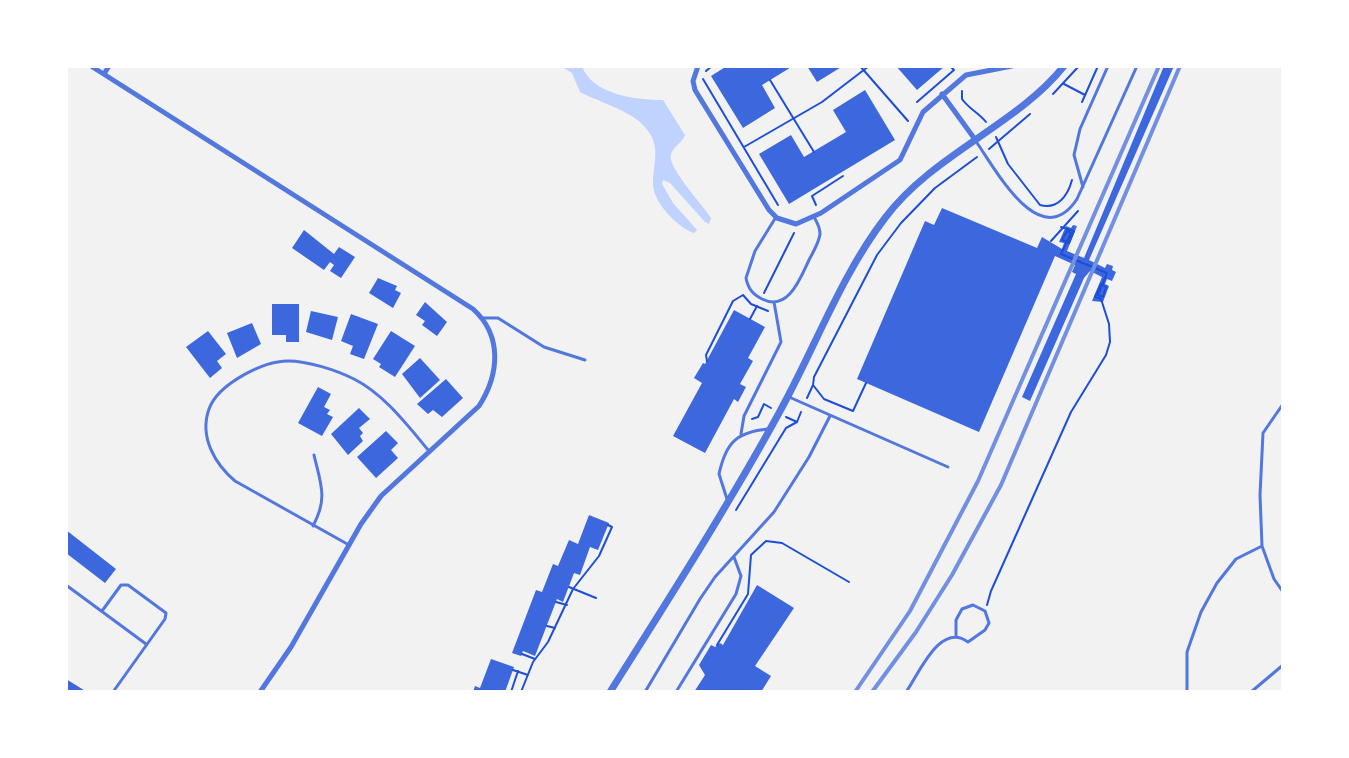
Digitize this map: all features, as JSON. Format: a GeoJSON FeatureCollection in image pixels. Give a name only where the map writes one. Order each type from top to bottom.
{"type":"FeatureCollection","features":[{"type":"Feature","properties":{"kind":"street"},"geometry":{"type":"LineString","coordinates":[[91,66],[473,309],[491,334],[496,356],[490,386],[479,406],[391,485],[349,545],[291,647],[260,692]]}},
{"type":"Feature","properties":{"kind":"street"},"geometry":{"type":"LineString","coordinates":[[104,74],[109,66]]}},
{"type":"Feature","properties":{"kind":"street"},"geometry":{"type":"LineString","coordinates":[[698,66],[693,81],[695,90],[776,217],[796,224],[814,217],[870,183],[900,160],[923,112],[956,83],[972,72],[1012,66]]}},
{"type":"Feature","properties":{"kind":"street"},"geometry":{"type":"LineString","coordinates":[[610,692],[728,501],[788,396],[876,230],[903,196],[974,138],[1024,103],[1064,66]]}},
{"type":"Feature","properties":{"kind":"street"},"geometry":{"type":"LineString","coordinates":[[942,94],[974,138]]}},
{"type":"Feature","properties":{"kind":"lane"},"geometry":{"type":"LineString","coordinates":[[1083,187],[1074,155],[1080,129],[1108,66]]}},
{"type":"Feature","properties":{"kind":"lane"},"geometry":{"type":"LineString","coordinates":[[974,138],[1013,194],[1033,213],[1061,216],[1070,211],[1083,187],[1137,66]]}},
{"type":"Feature","properties":{"kind":"lane"},"geometry":{"type":"LineString","coordinates":[[776,217],[755,251],[746,278],[752,293],[774,302],[789,295],[797,285],[819,241],[819,228],[814,217]]}},
{"type":"Feature","properties":{"kind":"lane"},"geometry":{"type":"LineString","coordinates":[[741,434],[744,416],[781,342],[774,302]]}},
{"type":"Feature","properties":{"kind":"lane"},"geometry":{"type":"LineString","coordinates":[[481,318],[498,318],[544,347],[585,360]]}},
{"type":"Feature","properties":{"kind":"lane"},"geometry":{"type":"LineString","coordinates":[[349,545],[224,472],[211,452],[207,435],[209,408],[221,393],[238,378],[260,366],[288,361],[322,367],[354,379],[375,394],[430,451]]}},
{"type":"Feature","properties":{"kind":"lane"},"geometry":{"type":"LineString","coordinates":[[788,396],[830,417],[948,467]]}},
{"type":"Feature","properties":{"kind":"lane"},"geometry":{"type":"LineString","coordinates":[[1283,404],[1263,433],[1260,495],[1262,546],[1274,579],[1283,592]]}},
{"type":"Feature","properties":{"kind":"lane"},"geometry":{"type":"LineString","coordinates":[[645,692],[700,599],[734,556],[774,512],[809,457],[830,417]]}},
{"type":"Feature","properties":{"kind":"lane"},"geometry":{"type":"LineString","coordinates":[[728,501],[719,474],[732,441],[741,434],[769,429]]}},
{"type":"Feature","properties":{"kind":"lane"},"geometry":{"type":"LineString","coordinates":[[313,526],[322,510],[324,496],[314,455]]}},
{"type":"Feature","properties":{"kind":"lane"},"geometry":{"type":"LineString","coordinates":[[1187,692],[1187,652],[1202,612],[1217,583],[1236,559],[1262,546]]}},
{"type":"Feature","properties":{"kind":"lane"},"geometry":{"type":"LineString","coordinates":[[676,692],[736,594],[741,576],[734,556]]}},
{"type":"Feature","properties":{"kind":"lane"},"geometry":{"type":"LineString","coordinates":[[66,585],[146,644]]}},
{"type":"Feature","properties":{"kind":"lane"},"geometry":{"type":"LineString","coordinates":[[102,611],[121,585],[128,585],[166,613],[165,619],[112,692]]}},
{"type":"Feature","properties":{"kind":"lane"},"geometry":{"type":"LineString","coordinates":[[906,692],[939,643],[948,637],[956,636],[968,642],[986,630],[989,623],[985,611],[973,605],[962,609],[956,620],[956,636]]}},
{"type":"Feature","properties":{"kind":"lane"},"geometry":{"type":"LineString","coordinates":[[1251,692],[1283,665]]}},
{"type":"Feature","properties":{"kind":"path"},"geometry":{"type":"LineString","coordinates":[[712,66],[705,73],[705,84],[782,210]]}},
{"type":"Feature","properties":{"kind":"path"},"geometry":{"type":"LineString","coordinates":[[860,66],[914,128]]}},
{"type":"Feature","properties":{"kind":"path"},"geometry":{"type":"LineString","coordinates":[[743,148],[842,89],[869,66]]}},
{"type":"Feature","properties":{"kind":"path"},"geometry":{"type":"LineString","coordinates":[[917,102],[954,70],[950,66]]}},
{"type":"Feature","properties":{"kind":"path"},"geometry":{"type":"LineString","coordinates":[[770,80],[814,152]]}},
{"type":"Feature","properties":{"kind":"path"},"geometry":{"type":"LineString","coordinates":[[956,83],[963,91],[962,99],[972,112],[981,116],[990,128],[1000,142],[1008,164],[1036,202],[1047,207],[1052,206]]}},
{"type":"Feature","properties":{"kind":"path"},"geometry":{"type":"LineString","coordinates":[[1064,84],[1085,95]]}},
{"type":"Feature","properties":{"kind":"path"},"geometry":{"type":"LineString","coordinates":[[866,383],[853,411],[824,399],[813,385],[814,377],[877,255],[901,223],[935,188],[1000,142]]}},
{"type":"Feature","properties":{"kind":"path"},"geometry":{"type":"LineString","coordinates":[[808,209],[817,204],[812,196],[843,176]]}},
{"type":"Feature","properties":{"kind":"path"},"geometry":{"type":"LineString","coordinates":[[826,181],[828,185]]}},
{"type":"Feature","properties":{"kind":"path"},"geometry":{"type":"LineString","coordinates":[[750,319],[796,224]]}},
{"type":"Feature","properties":{"kind":"path"},"geometry":{"type":"LineString","coordinates":[[985,611],[991,591],[1071,412],[1107,355],[1110,342],[1109,324],[1101,299],[1095,297],[1101,284],[1106,287],[1103,297],[1098,295],[1102,287],[1107,273],[1062,254],[1068,240],[1071,233],[1067,231],[1062,240],[1069,243],[1074,231],[1061,227]]}},
{"type":"Feature","properties":{"kind":"path"},"geometry":{"type":"LineString","coordinates":[[707,361],[706,355],[733,301],[743,295],[764,311],[776,310]]}},
{"type":"Feature","properties":{"kind":"path"},"geometry":{"type":"LineString","coordinates":[[521,692],[536,659],[548,642],[567,605],[573,589],[603,549],[612,527],[608,525]]}},
{"type":"Feature","properties":{"kind":"path"},"geometry":{"type":"LineString","coordinates":[[717,645],[748,594],[751,555],[766,541],[782,543],[849,582]]}},
{"type":"Feature","properties":{"kind":"path"},"geometry":{"type":"LineString","coordinates":[[585,561],[591,563]]}},
{"type":"Feature","properties":{"kind":"path"},"geometry":{"type":"LineString","coordinates":[[568,587],[596,598]]}},
{"type":"Feature","properties":{"kind":"path"},"geometry":{"type":"LineString","coordinates":[[556,602],[567,605]]}},
{"type":"Feature","properties":{"kind":"path"},"geometry":{"type":"LineString","coordinates":[[547,626],[555,628]]}},
{"type":"Feature","properties":{"kind":"path"},"geometry":{"type":"LineString","coordinates":[[542,640],[548,642]]}},
{"type":"Feature","properties":{"kind":"path"},"geometry":{"type":"LineString","coordinates":[[522,654],[536,659]]}},
{"type":"Feature","properties":{"kind":"path"},"geometry":{"type":"LineString","coordinates":[[513,670],[528,675]]}},
{"type":"Feature","properties":{"kind":"path"},"geometry":{"type":"LineString","coordinates":[[511,692],[518,671]]}},
{"type":"Feature","properties":{"kind":"water"},"geometry":{"type":"Polygon","coordinates":[[[561,66],[582,66],[587,76],[595,84],[616,94],[663,100],[685,135],[672,151],[671,160],[679,176],[711,218],[709,224],[670,183],[663,180],[662,184],[673,203],[697,230],[694,233],[687,230],[668,214],[654,192],[655,146],[649,131],[630,115],[580,92],[572,73],[561,66]]]}},
{"type":"Feature","properties":{"kind":"building"},"geometry":{"type":"Polygon","coordinates":[[[727,66],[793,66],[762,85],[775,108],[743,128],[711,76],[727,66]]]}},
{"type":"Feature","properties":{"kind":"building"},"geometry":{"type":"Polygon","coordinates":[[[807,66],[843,66],[817,82],[807,66]]]}},
{"type":"Feature","properties":{"kind":"building"},"geometry":{"type":"Polygon","coordinates":[[[896,66],[945,66],[917,90],[896,66]]]}},
{"type":"Feature","properties":{"kind":"building"},"geometry":{"type":"Polygon","coordinates":[[[1164,66],[1174,66],[1089,260],[1105,268],[1107,264],[1113,266],[1112,270],[1116,272],[1112,281],[1107,279],[1105,284],[1109,286],[1103,302],[1092,301],[1102,277],[1090,271],[1084,278],[1030,401],[1022,397],[1076,274],[1072,272],[1075,265],[1055,256],[979,432],[857,379],[925,221],[934,225],[942,208],[1037,248],[1042,237],[1062,249],[1064,243],[1059,242],[1066,226],[1071,228],[1073,225],[1077,226],[1067,251],[1084,258],[1164,66]]]}},
{"type":"Feature","properties":{"kind":"building"},"geometry":{"type":"Polygon","coordinates":[[[865,90],[895,140],[789,204],[759,154],[791,135],[804,157],[846,132],[833,110],[865,90]]]}},
{"type":"Feature","properties":{"kind":"building"},"geometry":{"type":"Polygon","coordinates":[[[304,230],[334,254],[339,247],[355,257],[341,278],[330,271],[334,265],[330,262],[324,270],[292,248],[304,230]]]}},
{"type":"Feature","properties":{"kind":"building"},"geometry":{"type":"Polygon","coordinates":[[[378,278],[397,286],[395,290],[401,293],[393,308],[369,293],[378,278]]]}},
{"type":"Feature","properties":{"kind":"building"},"geometry":{"type":"Polygon","coordinates":[[[425,302],[447,322],[437,336],[422,325],[425,321],[416,315],[425,302]]]}},
{"type":"Feature","properties":{"kind":"building"},"geometry":{"type":"Polygon","coordinates":[[[272,304],[299,304],[299,342],[286,342],[286,335],[272,335],[272,304]]]}},
{"type":"Feature","properties":{"kind":"building"},"geometry":{"type":"Polygon","coordinates":[[[734,310],[765,327],[748,358],[753,361],[740,384],[746,387],[738,402],[734,399],[705,453],[673,436],[702,383],[694,378],[703,363],[705,364],[734,310]]]}},
{"type":"Feature","properties":{"kind":"building"},"geometry":{"type":"Polygon","coordinates":[[[311,311],[338,317],[332,340],[306,332],[311,311]]]}},
{"type":"Feature","properties":{"kind":"building"},"geometry":{"type":"Polygon","coordinates":[[[351,314],[378,324],[364,359],[350,354],[353,346],[341,341],[351,314]]]}},
{"type":"Feature","properties":{"kind":"building"},"geometry":{"type":"Polygon","coordinates":[[[252,323],[261,344],[237,358],[227,333],[252,323]]]}},
{"type":"Feature","properties":{"kind":"building"},"geometry":{"type":"Polygon","coordinates":[[[208,331],[226,354],[217,361],[222,368],[210,378],[186,347],[208,331]]]}},
{"type":"Feature","properties":{"kind":"building"},"geometry":{"type":"Polygon","coordinates":[[[391,331],[415,346],[395,377],[379,367],[381,364],[373,359],[391,331]]]}},
{"type":"Feature","properties":{"kind":"building"},"geometry":{"type":"Polygon","coordinates":[[[420,358],[440,380],[420,398],[402,374],[420,358]]]}},
{"type":"Feature","properties":{"kind":"building"},"geometry":{"type":"Polygon","coordinates":[[[446,379],[463,398],[442,417],[433,410],[428,414],[417,404],[446,379]]]}},
{"type":"Feature","properties":{"kind":"building"},"geometry":{"type":"Polygon","coordinates":[[[318,387],[331,394],[324,407],[330,410],[327,414],[333,417],[322,436],[298,423],[318,387]]]}},
{"type":"Feature","properties":{"kind":"building"},"geometry":{"type":"Polygon","coordinates":[[[359,408],[370,419],[359,428],[363,433],[360,436],[363,441],[348,455],[331,434],[359,408]]]}},
{"type":"Feature","properties":{"kind":"building"},"geometry":{"type":"Polygon","coordinates":[[[386,431],[398,443],[391,450],[398,458],[376,478],[357,457],[386,431]]]}},
{"type":"Feature","properties":{"kind":"building"},"geometry":{"type":"Polygon","coordinates":[[[589,515],[609,523],[598,550],[590,547],[580,575],[574,573],[563,602],[557,599],[535,656],[523,651],[521,656],[512,653],[536,590],[542,592],[553,564],[558,566],[569,540],[578,544],[589,515]]]}},
{"type":"Feature","properties":{"kind":"building"},"geometry":{"type":"Polygon","coordinates":[[[66,530],[116,569],[105,583],[66,553],[66,530]]]}},
{"type":"Feature","properties":{"kind":"building"},"geometry":{"type":"Polygon","coordinates":[[[757,585],[794,608],[755,666],[771,676],[761,692],[694,692],[705,675],[699,665],[711,645],[715,647],[720,643],[723,645],[757,585]]]}},
{"type":"Feature","properties":{"kind":"building"},"geometry":{"type":"Polygon","coordinates":[[[491,659],[514,667],[505,692],[473,692],[475,686],[480,688],[491,659]]]}},
{"type":"Feature","properties":{"kind":"building"},"geometry":{"type":"Polygon","coordinates":[[[66,679],[87,692],[66,692],[66,679]]]}},
{"type":"Feature","properties":{"kind":"railway"},"geometry":{"type":"LineString","coordinates":[[855,692],[910,611],[978,481],[1159,66]]}},
{"type":"Feature","properties":{"kind":"railway"},"geometry":{"type":"LineString","coordinates":[[872,692],[916,632],[952,575],[1001,485],[1180,66]]}}]}
